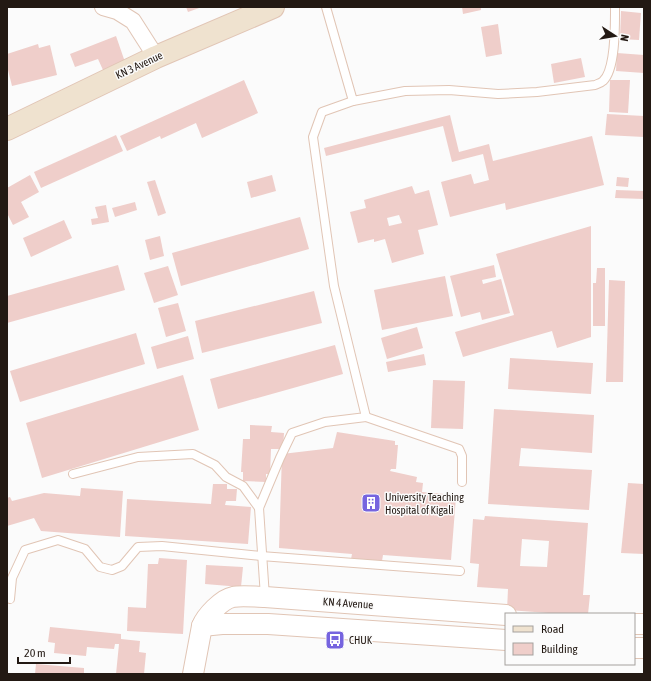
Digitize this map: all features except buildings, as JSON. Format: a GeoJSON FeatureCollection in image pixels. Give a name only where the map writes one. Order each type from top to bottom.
{"type":"FeatureCollection","features":[{"type":"Feature","properties":{"kind":"main road","name":"KN 3 Avenue"},"geometry":{"type":"LineString","coordinates":[[7,129],[156,57],[273,7]]}},
{"type":"Feature","properties":{"kind":"street"},"geometry":{"type":"LineString","coordinates":[[103,7],[117,11],[133,21],[156,57]]}},
{"type":"Feature","properties":{"kind":"street","name":"KN 4 Avenue"},"geometry":{"type":"LineString","coordinates":[[193,674],[202,626],[205,620],[219,605],[233,597],[265,597],[505,615]]}},
{"type":"Feature","properties":{"kind":"street"},"geometry":{"type":"LineString","coordinates":[[202,626],[222,624],[268,624],[505,640]]}},
{"type":"Feature","properties":{"kind":"lane"},"geometry":{"type":"LineString","coordinates":[[326,7],[353,101]]}},
{"type":"Feature","properties":{"kind":"lane"},"geometry":{"type":"LineString","coordinates":[[366,417],[334,286],[313,137],[322,112],[353,101],[405,91],[448,90],[498,94],[537,92],[595,85],[603,81],[609,70],[615,34],[615,7]]}},
{"type":"Feature","properties":{"kind":"lane"},"geometry":{"type":"LineString","coordinates":[[265,597],[261,556],[259,508],[292,433],[324,422],[366,417],[459,449],[462,456],[462,482]]}},
{"type":"Feature","properties":{"kind":"lane"},"geometry":{"type":"LineString","coordinates":[[74,474],[138,457],[193,454],[214,465],[226,477],[243,486],[259,508]]}},
{"type":"Feature","properties":{"kind":"lane"},"geometry":{"type":"LineString","coordinates":[[10,599],[12,578],[25,550],[58,540],[85,549],[100,567],[112,570],[122,566],[138,547],[162,546],[261,556],[460,571]]}},
{"type":"Feature","properties":{"kind":"place","name":"University Teaching Hospital of Kigali"},"geometry":{"type":"Point","coordinates":[371,503]}},
{"type":"Feature","properties":{"kind":"place","name":"CHUK"},"geometry":{"type":"Point","coordinates":[335,640]}}]}
